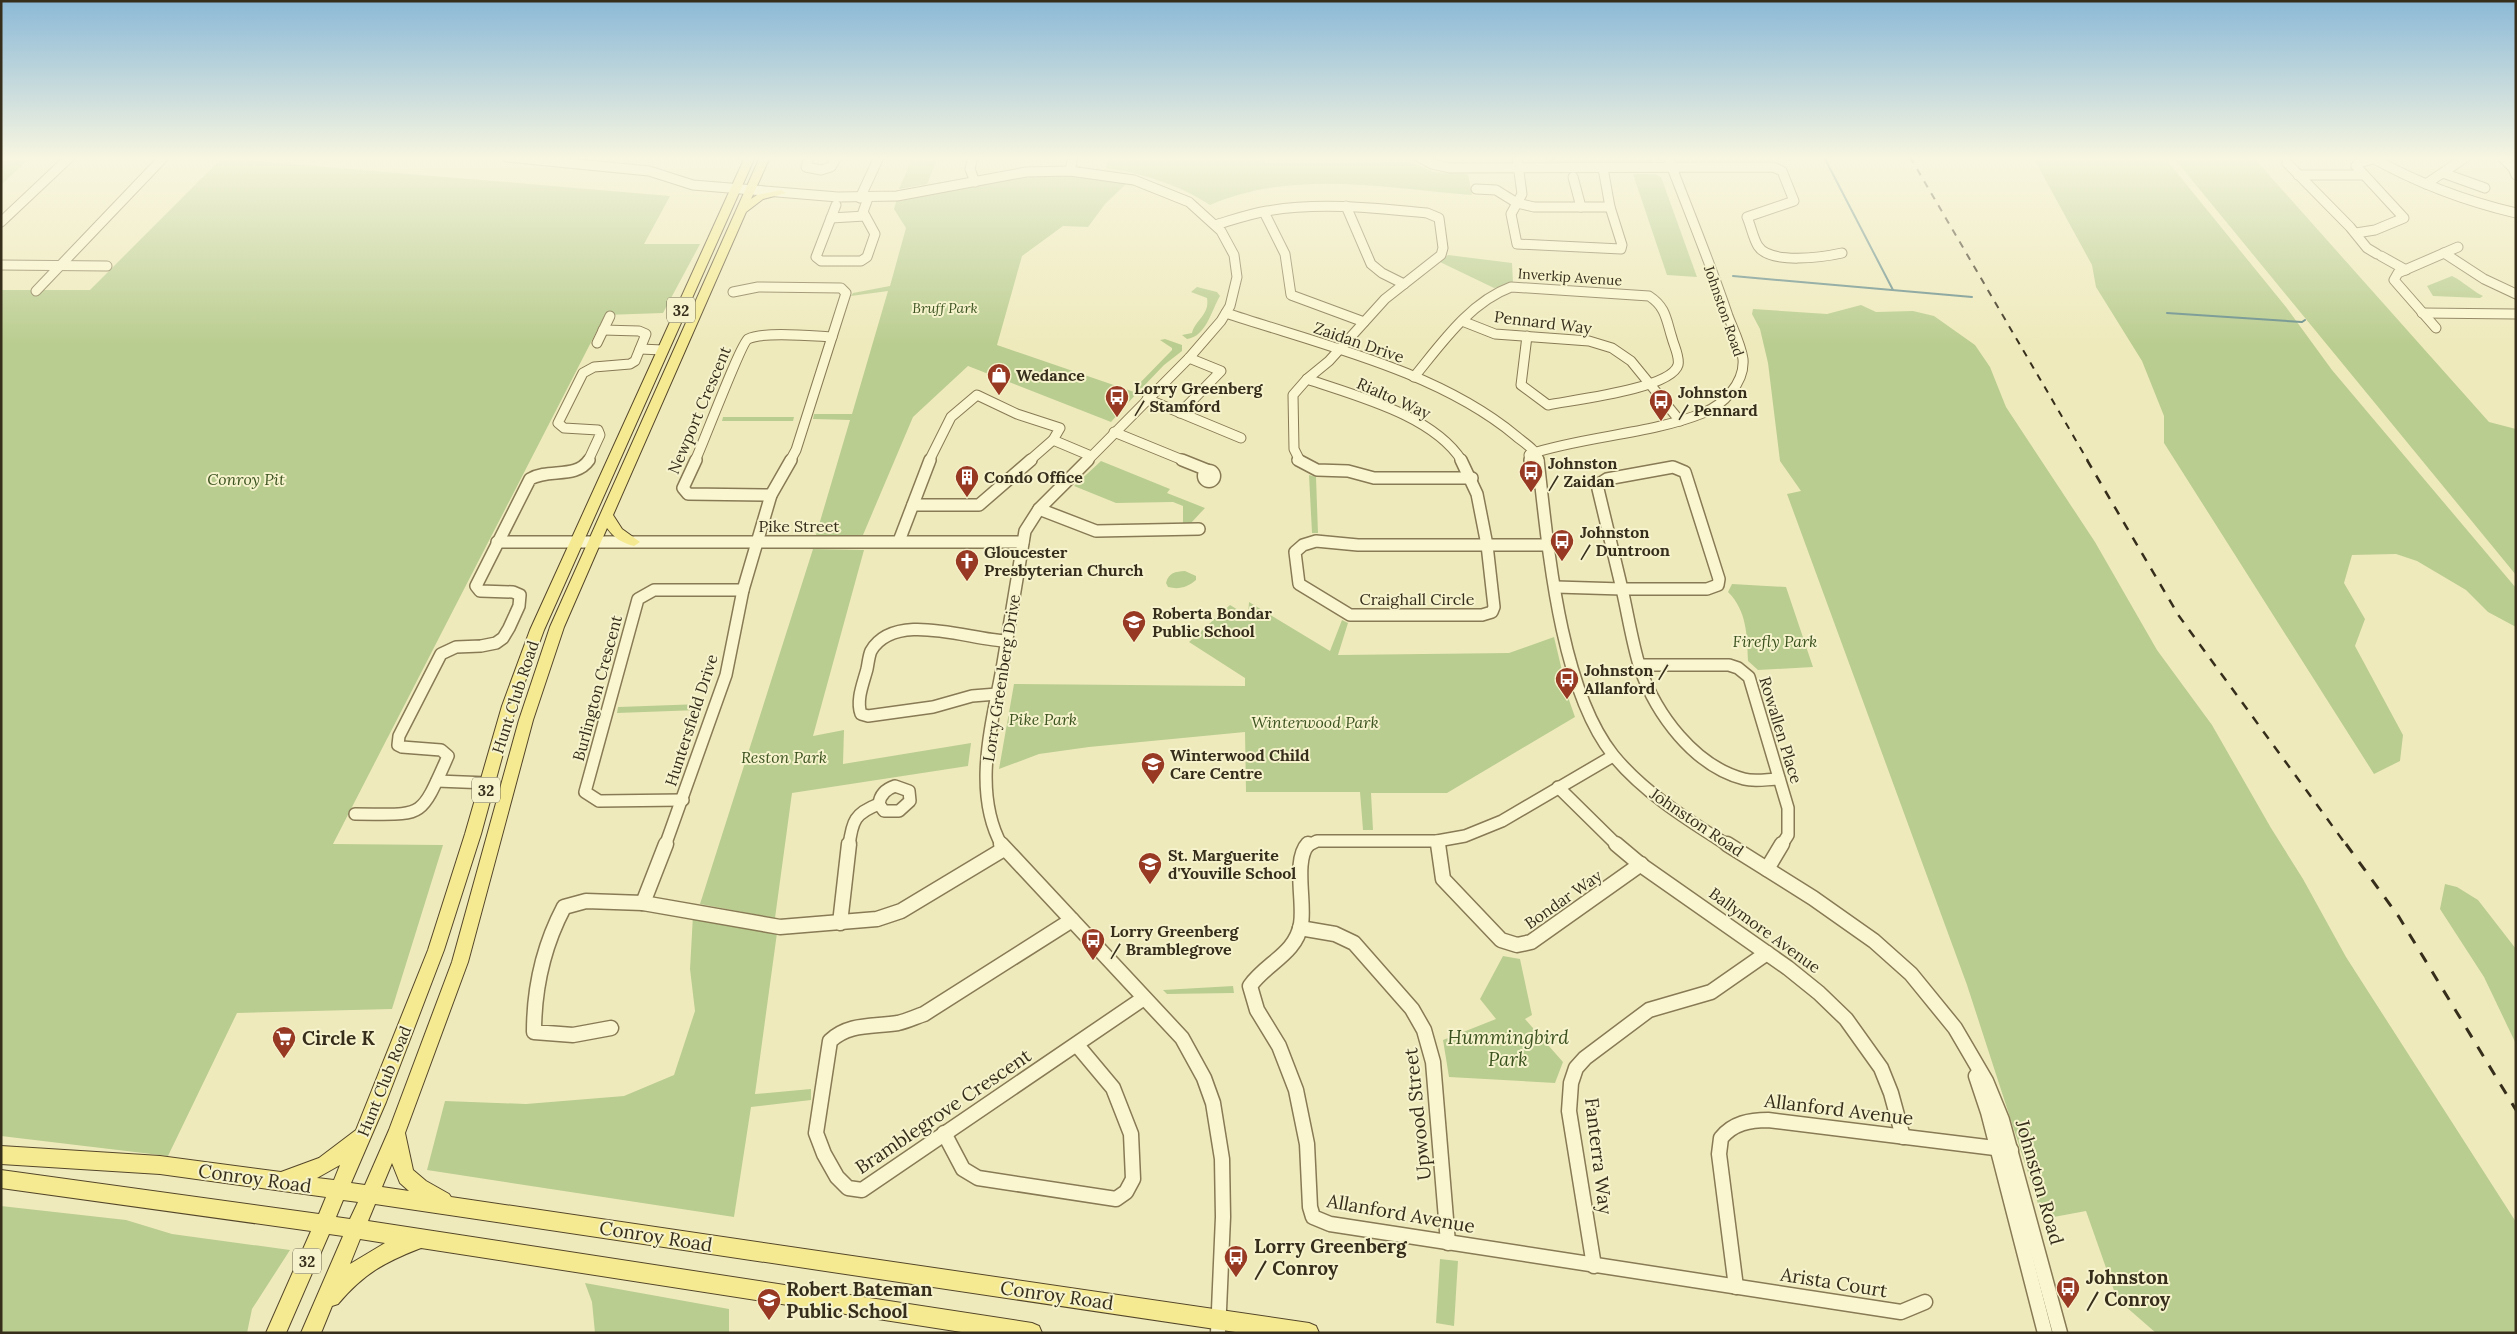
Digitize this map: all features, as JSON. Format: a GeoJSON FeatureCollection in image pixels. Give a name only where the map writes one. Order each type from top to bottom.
{"type":"FeatureCollection","features":[{"type":"Feature","properties":{"kind":"main road","name":"Hunt Club Road"},"geometry":{"type":"LineString","coordinates":[[276,1333],[322,1224],[339,1190],[436,950],[488,783],[509,706],[537,630],[722,219]]}},
{"type":"Feature","properties":{"kind":"main road","name":"Hunt Club Road"},"geometry":{"type":"LineString","coordinates":[[315,1325],[397,1131],[460,962],[526,720],[564,610],[738,219]]}},
{"type":"Feature","properties":{"kind":"main road"},"geometry":{"type":"LineString","coordinates":[[607,516],[614,531],[624,539],[634,542]]}},
{"type":"Feature","properties":{"kind":"main road"},"geometry":{"type":"LineString","coordinates":[[281,1181],[322,1167],[341,1155],[364,1130]]}},
{"type":"Feature","properties":{"kind":"main road"},"geometry":{"type":"LineString","coordinates":[[397,1131],[400,1165],[407,1179],[420,1189],[455,1206]]}},
{"type":"Feature","properties":{"kind":"main road","name":"Conroy Road"},"geometry":{"type":"LineString","coordinates":[[1,1155],[160,1164],[455,1206],[1218,1326],[1309,1333]]}},
{"type":"Feature","properties":{"kind":"main road","name":"Conroy Road"},"geometry":{"type":"LineString","coordinates":[[1,1179],[356,1228],[1032,1333]]}},
{"type":"Feature","properties":{"kind":"main road"},"geometry":{"type":"LineString","coordinates":[[315,1325],[340,1286],[366,1262],[396,1246],[424,1239]]}},
{"type":"Feature","properties":{"kind":"street"},"geometry":{"type":"LineString","coordinates":[[36,290],[104,219]]}},
{"type":"Feature","properties":{"kind":"street"},"geometry":{"type":"LineString","coordinates":[[831,219],[816,257],[821,261],[864,259],[867,257],[875,234],[867,219]]}},
{"type":"Feature","properties":{"kind":"street","name":"Lorry Greenberg Drive"},"geometry":{"type":"LineString","coordinates":[[1209,219],[1226,239],[1234,255],[1237,277],[1226,313],[1189,358],[1039,509],[1025,530],[987,755],[985,788],[986,805],[998,839],[1004,849],[1182,1038],[1195,1059],[1213,1102],[1222,1144],[1223,1191],[1218,1326]]}},
{"type":"Feature","properties":{"kind":"street"},"geometry":{"type":"LineString","coordinates":[[1215,225],[1237,219]]}},
{"type":"Feature","properties":{"kind":"street"},"geometry":{"type":"LineString","coordinates":[[1268,219],[1285,254],[1291,295],[1364,322]]}},
{"type":"Feature","properties":{"kind":"street"},"geometry":{"type":"LineString","coordinates":[[1352,219],[1371,264],[1404,284]]}},
{"type":"Feature","properties":{"kind":"street"},"geometry":{"type":"LineString","coordinates":[[1439,219],[1443,248],[1441,255],[1385,299],[1339,350],[1297,389],[1292,399],[1294,449],[1295,456],[1302,464],[1316,470],[1348,471],[1374,478],[1472,478]]}},
{"type":"Feature","properties":{"kind":"street"},"geometry":{"type":"LineString","coordinates":[[1512,219],[1517,244],[1621,249],[1622,245],[1614,219]]}},
{"type":"Feature","properties":{"kind":"street","name":"Johnston Road"},"geometry":{"type":"LineString","coordinates":[[1692,219],[1721,294],[1743,360],[1738,381],[1724,402],[1704,413],[1680,421],[1606,436],[1598,442],[1534,454],[1545,519],[1547,545],[1571,666],[1580,698],[1598,734],[1613,756],[1633,777],[1657,797],[1858,927],[1889,954],[1930,995],[1966,1049],[2004,1149],[2060,1333]]}},
{"type":"Feature","properties":{"kind":"street"},"geometry":{"type":"LineString","coordinates":[[1748,219],[1759,248],[1773,256],[1820,258],[1842,254]]}},
{"type":"Feature","properties":{"kind":"street"},"geometry":{"type":"LineString","coordinates":[[2342,219],[2356,233],[2366,248],[2406,270]]}},
{"type":"Feature","properties":{"kind":"street"},"geometry":{"type":"LineString","coordinates":[[2356,233],[2375,230],[2401,219]]}},
{"type":"Feature","properties":{"kind":"street"},"geometry":{"type":"LineString","coordinates":[[2436,328],[2394,280],[2398,273],[2458,247]]}},
{"type":"Feature","properties":{"kind":"street"},"geometry":{"type":"LineString","coordinates":[[2444,254],[2484,279],[2516,294]]}},
{"type":"Feature","properties":{"kind":"street"},"geometry":{"type":"LineString","coordinates":[[1,265],[107,266]]}},
{"type":"Feature","properties":{"kind":"street","name":"Huntersfield Drive"},"geometry":{"type":"LineString","coordinates":[[644,903],[683,800],[726,675],[743,590],[770,495],[796,450],[846,293],[841,288],[758,287],[733,292]]}},
{"type":"Feature","properties":{"kind":"street","name":"Inverkip Avenue"},"geometry":{"type":"LineString","coordinates":[[1414,377],[1462,321],[1497,291],[1511,287],[1649,296],[1661,304],[1678,358],[1676,368],[1669,377],[1650,385],[1548,406],[1524,390],[1521,385],[1527,336]]}},
{"type":"Feature","properties":{"kind":"street","name":"Zaidan Drive"},"geometry":{"type":"LineString","coordinates":[[1226,313],[1339,350],[1414,377],[1449,392],[1478,410],[1534,454]]}},
{"type":"Feature","properties":{"kind":"street"},"geometry":{"type":"LineString","coordinates":[[2422,313],[2516,314]]}},
{"type":"Feature","properties":{"kind":"street"},"geometry":{"type":"LineString","coordinates":[[597,343],[610,316]]}},
{"type":"Feature","properties":{"kind":"street","name":"Pennard Way"},"geometry":{"type":"LineString","coordinates":[[1462,321],[1495,334],[1589,342],[1612,348],[1626,356],[1680,421]]}},
{"type":"Feature","properties":{"kind":"street"},"geometry":{"type":"LineString","coordinates":[[355,814],[414,812],[425,805],[447,761],[446,752],[436,749],[406,749],[398,744],[398,740],[441,654],[453,646],[490,645],[499,642],[505,635],[520,603],[520,595],[513,592],[485,593],[477,589],[476,586],[530,479],[538,473],[547,471],[574,471],[583,467],[587,462],[600,435],[598,430],[564,428],[558,423],[583,373],[594,367],[630,364],[635,361],[646,334],[645,332],[603,330]]}},
{"type":"Feature","properties":{"kind":"street","name":"Newport Crescent"},"geometry":{"type":"LineString","coordinates":[[770,495],[688,494],[682,488],[714,419],[739,352],[746,340],[753,337],[778,335],[832,337]]}},
{"type":"Feature","properties":{"kind":"street"},"geometry":{"type":"LineString","coordinates":[[640,349],[663,350]]}},
{"type":"Feature","properties":{"kind":"street"},"geometry":{"type":"LineString","coordinates":[[1180,413],[1221,371],[1189,358]]}},
{"type":"Feature","properties":{"kind":"street","name":"Rialto Way"},"geometry":{"type":"LineString","coordinates":[[1307,379],[1391,410],[1422,425],[1454,450],[1472,478],[1487,545]]}},
{"type":"Feature","properties":{"kind":"street"},"geometry":{"type":"LineString","coordinates":[[899,541],[934,448],[951,417],[977,395],[1017,414],[1060,428],[1053,440],[979,505],[913,505]]}},
{"type":"Feature","properties":{"kind":"street"},"geometry":{"type":"LineString","coordinates":[[1147,399],[1241,438]]}},
{"type":"Feature","properties":{"kind":"street"},"geometry":{"type":"LineString","coordinates":[[1114,432],[1207,470]]}},
{"type":"Feature","properties":{"kind":"street"},"geometry":{"type":"LineString","coordinates":[[1053,440],[1091,456]]}},
{"type":"Feature","properties":{"kind":"street"},"geometry":{"type":"LineString","coordinates":[[1556,587],[1622,588],[1707,589],[1718,585],[1719,578],[1688,475],[1679,468],[1648,471],[1607,479],[1599,484],[1598,489],[1622,588],[1640,665],[1650,692],[1666,718],[1693,748],[1709,761],[1733,775],[1746,779],[1779,779]]}},
{"type":"Feature","properties":{"kind":"street"},"geometry":{"type":"LineString","coordinates":[[1039,509],[1096,531],[1199,529]]}},
{"type":"Feature","properties":{"kind":"street","name":"Craighall Circle"},"geometry":{"type":"LineString","coordinates":[[1487,545],[1494,607],[1492,612],[1482,615],[1350,615],[1299,584],[1297,579],[1295,552],[1303,545],[1316,541],[1358,545],[1487,545],[1547,545]]}},
{"type":"Feature","properties":{"kind":"street","name":"Pike Street"},"geometry":{"type":"LineString","coordinates":[[497,542],[1023,542]]}},
{"type":"Feature","properties":{"kind":"street","name":"Burlington Crescent"},"geometry":{"type":"LineString","coordinates":[[683,800],[600,801],[585,792],[638,599],[654,590],[743,590]]}},
{"type":"Feature","properties":{"kind":"street"},"geometry":{"type":"LineString","coordinates":[[997,694],[972,696],[933,707],[868,716],[861,714],[858,705],[870,651],[875,644],[893,632],[925,629],[990,642],[1006,641]]}},
{"type":"Feature","properties":{"kind":"street","name":"Rowallen Place"},"geometry":{"type":"LineString","coordinates":[[1640,665],[1729,665],[1744,672],[1749,677],[1788,808],[1788,835],[1767,869]]}},
{"type":"Feature","properties":{"kind":"street","name":"Allanford Avenue"},"geometry":{"type":"LineString","coordinates":[[1613,756],[1486,829],[1465,836],[1437,841],[1317,841],[1307,845],[1302,856],[1303,909],[1300,928],[1293,945],[1278,960],[1255,976],[1250,986],[1257,1010],[1279,1046],[1296,1090],[1307,1144],[1310,1207],[1313,1217],[1330,1224],[1736,1287],[1719,1154],[1720,1139],[1728,1131],[1752,1120],[1768,1120],[2004,1149]]}},
{"type":"Feature","properties":{"kind":"street"},"geometry":{"type":"LineString","coordinates":[[437,781],[488,783]]}},
{"type":"Feature","properties":{"kind":"street","name":"Ballymore Avenue"},"geometry":{"type":"LineString","coordinates":[[1558,787],[1598,829],[1641,864],[1826,996],[1855,1028],[1882,1070],[1895,1104],[1903,1137]]}},
{"type":"Feature","properties":{"kind":"street"},"geometry":{"type":"LineString","coordinates":[[840,922],[851,826],[862,810],[879,804]]}},
{"type":"Feature","properties":{"kind":"street","name":"Bondar Way"},"geometry":{"type":"LineString","coordinates":[[1437,841],[1443,879],[1501,940],[1517,944],[1531,942],[1641,864]]}},
{"type":"Feature","properties":{"kind":"street"},"geometry":{"type":"LineString","coordinates":[[611,1028],[584,1036],[556,1036],[534,1032],[533,1012],[553,926],[564,907],[586,900],[644,903],[736,918],[773,927],[877,919],[901,911],[1004,849]]}},
{"type":"Feature","properties":{"kind":"street","name":"Bramblegrove Crescent"},"geometry":{"type":"LineString","coordinates":[[1072,920],[924,1014],[900,1023],[849,1028],[837,1033],[830,1040],[816,1133],[819,1143],[839,1181],[848,1189],[862,1190],[1144,998]]}},
{"type":"Feature","properties":{"kind":"street","name":"Upwood Street"},"geometry":{"type":"LineString","coordinates":[[1300,928],[1335,934],[1356,944],[1412,1009],[1424,1030],[1433,1062],[1448,1243]]}},
{"type":"Feature","properties":{"kind":"street","name":"Fanterra Way"},"geometry":{"type":"LineString","coordinates":[[1594,1266],[1569,1111],[1571,1084],[1576,1068],[1585,1058],[1649,1010],[1711,992],[1767,953]]}},
{"type":"Feature","properties":{"kind":"street"},"geometry":{"type":"LineString","coordinates":[[944,1133],[963,1169],[978,1178],[1116,1199],[1126,1192],[1133,1179],[1132,1134],[1113,1088],[1077,1045]]}},
{"type":"Feature","properties":{"kind":"street","name":"Johnston Road"},"geometry":{"type":"LineString","coordinates":[[2004,1149],[2045,1333]]}},
{"type":"Feature","properties":{"kind":"street","name":"Arista Court"},"geometry":{"type":"LineString","coordinates":[[1736,1287],[1901,1312],[1925,1302]]}},
{"type":"Feature","properties":{"kind":"green space","name":"Conroy Pit"},"geometry":{"type":"Polygon","coordinates":[[[161,219],[657,219],[644,244],[700,244],[663,313],[605,315],[333,844],[443,845],[392,1009],[237,1013],[168,1156],[1,1136],[1,290],[90,290],[161,219]]]}},
{"type":"Feature","properties":{"kind":"green space","name":"Bruff Park"},"geometry":{"type":"Polygon","coordinates":[[[900,219],[1094,219],[1088,227],[1063,226],[1022,256],[997,345],[1137,393],[1111,422],[968,366],[913,417],[863,535],[816,535],[850,420],[813,419],[814,414],[852,414],[888,291],[851,296],[853,293],[890,286],[906,228],[900,219]]]}},
{"type":"Feature","properties":{"kind":"green space"},"geometry":{"type":"Polygon","coordinates":[[[1648,219],[1676,219],[1697,277],[1667,275],[1648,219]]]}},
{"type":"Feature","properties":{"kind":"green space"},"geometry":{"type":"Polygon","coordinates":[[[2067,219],[2215,219],[2286,307],[2332,370],[2516,588],[2516,627],[2488,612],[2466,590],[2417,561],[2396,554],[2352,555],[2344,583],[2365,619],[2355,646],[2403,735],[2400,761],[2374,774],[2164,443],[2164,416],[2142,361],[2096,287],[2092,265],[2067,219]]]}},
{"type":"Feature","properties":{"kind":"green space"},"geometry":{"type":"Polygon","coordinates":[[[2224,219],[2308,219],[2489,422],[2516,429],[2516,575],[2224,219]]]}},
{"type":"Feature","properties":{"kind":"green space"},"geometry":{"type":"Polygon","coordinates":[[[1448,255],[1512,263],[1513,283],[1494,288],[1440,262],[1448,255]]]}},
{"type":"Feature","properties":{"kind":"green space"},"geometry":{"type":"Polygon","coordinates":[[[2452,276],[2483,296],[2480,298],[2433,296],[2427,286],[2452,276]]]}},
{"type":"Feature","properties":{"kind":"green space"},"geometry":{"type":"Polygon","coordinates":[[[1197,287],[1217,292],[1220,296],[1204,328],[1194,337],[1187,339],[1182,335],[1192,333],[1207,304],[1207,298],[1191,292],[1197,287]]]}},
{"type":"Feature","properties":{"kind":"green space"},"geometry":{"type":"Polygon","coordinates":[[[1861,305],[1876,312],[1913,311],[1934,316],[1975,345],[1990,367],[2006,407],[2095,542],[2157,650],[2212,725],[2271,828],[2303,879],[2346,957],[2516,1222],[2516,1333],[2156,1333],[2117,1299],[2086,1211],[2043,1219],[1967,985],[1787,494],[1801,491],[1780,461],[1768,363],[1760,329],[1752,314],[1753,309],[1827,314],[1861,305]]]}},
{"type":"Feature","properties":{"kind":"green space"},"geometry":{"type":"Polygon","coordinates":[[[1165,339],[1182,345],[1182,351],[1164,365],[1142,388],[1138,389],[1136,387],[1172,350],[1172,348],[1160,340],[1165,339]]]}},
{"type":"Feature","properties":{"kind":"green space"},"geometry":{"type":"Polygon","coordinates":[[[723,417],[794,417],[793,421],[722,421],[723,417]]]}},
{"type":"Feature","properties":{"kind":"green space"},"geometry":{"type":"Polygon","coordinates":[[[1101,461],[1170,489],[1167,493],[1205,508],[1190,524],[1183,524],[1183,506],[1173,502],[1116,503],[1074,486],[1101,461]]]}},
{"type":"Feature","properties":{"kind":"green space"},"geometry":{"type":"Polygon","coordinates":[[[1309,475],[1316,477],[1318,533],[1312,533],[1309,475]]]}},
{"type":"Feature","properties":{"kind":"green space","name":"Reston Park"},"geometry":{"type":"Polygon","coordinates":[[[813,549],[864,550],[813,736],[844,730],[843,764],[971,743],[968,766],[792,793],[775,918],[700,904],[813,549]]]}},
{"type":"Feature","properties":{"kind":"green space"},"geometry":{"type":"Polygon","coordinates":[[[1185,571],[1196,576],[1196,580],[1183,587],[1168,587],[1167,579],[1171,575],[1175,572],[1185,571]]]}},
{"type":"Feature","properties":{"kind":"green space","name":"Firefly Park"},"geometry":{"type":"Polygon","coordinates":[[[1732,584],[1786,587],[1813,667],[1758,670],[1748,661],[1745,624],[1739,607],[1728,592],[1732,584]]]}},
{"type":"Feature","properties":{"kind":"green space","name":"Winterwood Park"},"geometry":{"type":"Polygon","coordinates":[[[1249,602],[1330,651],[1342,620],[1348,623],[1338,655],[1509,653],[1554,637],[1575,717],[1447,793],[1371,793],[1373,830],[1363,830],[1360,792],[1246,792],[1245,732],[1089,747],[1039,754],[999,769],[1014,684],[1245,686],[1245,678],[1189,642],[1230,605],[1248,616],[1249,602]]]}},
{"type":"Feature","properties":{"kind":"green space"},"geometry":{"type":"Polygon","coordinates":[[[701,704],[699,710],[617,713],[618,707],[701,704]]]}},
{"type":"Feature","properties":{"kind":"green space"},"geometry":{"type":"Polygon","coordinates":[[[2445,884],[2457,887],[2478,900],[2516,949],[2516,1044],[2484,977],[2440,909],[2445,884]]]}},
{"type":"Feature","properties":{"kind":"green space"},"geometry":{"type":"Polygon","coordinates":[[[693,915],[777,933],[755,1094],[811,1089],[811,1100],[751,1107],[734,1217],[427,1170],[445,1101],[526,1104],[624,1096],[674,1075],[695,1011],[690,969],[693,915]]]}},
{"type":"Feature","properties":{"kind":"green space","name":"Hummingbird Park"},"geometry":{"type":"Polygon","coordinates":[[[1503,956],[1520,959],[1532,1015],[1525,1019],[1563,1062],[1555,1083],[1449,1077],[1443,1040],[1496,1019],[1480,999],[1503,956]]]}},
{"type":"Feature","properties":{"kind":"green space"},"geometry":{"type":"Polygon","coordinates":[[[1233,986],[1234,993],[1167,994],[1163,990],[1233,986]]]}},
{"type":"Feature","properties":{"kind":"green space"},"geometry":{"type":"Polygon","coordinates":[[[1,1206],[126,1220],[172,1234],[290,1250],[252,1309],[247,1333],[1,1333],[1,1206]]]}},
{"type":"Feature","properties":{"kind":"green space"},"geometry":{"type":"Polygon","coordinates":[[[1440,1259],[1458,1261],[1454,1326],[1436,1323],[1440,1259]]]}},
{"type":"Feature","properties":{"kind":"green space"},"geometry":{"type":"Polygon","coordinates":[[[585,1283],[729,1309],[729,1333],[595,1333],[592,1302],[585,1283]]]}},
{"type":"Feature","properties":{"kind":"waterway"},"geometry":{"type":"LineString","coordinates":[[1856,219],[1893,290]]}},
{"type":"Feature","properties":{"kind":"waterway"},"geometry":{"type":"LineString","coordinates":[[1733,276],[1972,297]]}},
{"type":"Feature","properties":{"kind":"waterway"},"geometry":{"type":"LineString","coordinates":[[2167,313],[2302,322],[2305,320]]}},
{"type":"Feature","properties":{"kind":"railway"},"geometry":{"type":"LineString","coordinates":[[1946,219],[2088,461]]}},
{"type":"Feature","properties":{"kind":"railway"},"geometry":{"type":"LineString","coordinates":[[2087,460],[2179,616],[2347,846]]}},
{"type":"Feature","properties":{"kind":"railway"},"geometry":{"type":"LineString","coordinates":[[2346,844],[2399,917],[2516,1110]]}},
{"type":"Feature","properties":{"kind":"place","name":"Wedance"},"geometry":{"type":"Point","coordinates":[999,396]}},
{"type":"Feature","properties":{"kind":"place","name":"Lorry Greenberg / Stamford"},"geometry":{"type":"Point","coordinates":[1117,418]}},
{"type":"Feature","properties":{"kind":"place","name":"Johnston / Pennard"},"geometry":{"type":"Point","coordinates":[1661,422]}},
{"type":"Feature","properties":{"kind":"place","name":"Johnston / Zaidan"},"geometry":{"type":"Point","coordinates":[1531,493]}},
{"type":"Feature","properties":{"kind":"place","name":"Condo Office"},"geometry":{"type":"Point","coordinates":[967,498]}},
{"type":"Feature","properties":{"kind":"place","name":"Johnston / Duntroon"},"geometry":{"type":"Point","coordinates":[1562,562]}},
{"type":"Feature","properties":{"kind":"place","name":"Gloucester Presbyterian Church"},"geometry":{"type":"Point","coordinates":[967,582]}},
{"type":"Feature","properties":{"kind":"place","name":"Roberta Bondar Public School"},"geometry":{"type":"Point","coordinates":[1134,643]}},
{"type":"Feature","properties":{"kind":"place","name":"Johnston / Allanford"},"geometry":{"type":"Point","coordinates":[1567,700]}},
{"type":"Feature","properties":{"kind":"place","name":"Winterwood Child Care Centre"},"geometry":{"type":"Point","coordinates":[1153,785]}},
{"type":"Feature","properties":{"kind":"place","name":"St. Marguerite d'Youville School"},"geometry":{"type":"Point","coordinates":[1150,885]}},
{"type":"Feature","properties":{"kind":"place","name":"Lorry Greenberg / Bramblegrove"},"geometry":{"type":"Point","coordinates":[1093,961]}},
{"type":"Feature","properties":{"kind":"place","name":"Circle K"},"geometry":{"type":"Point","coordinates":[284,1059]}},
{"type":"Feature","properties":{"kind":"place","name":"Lorry Greenberg / Conroy"},"geometry":{"type":"Point","coordinates":[1236,1278]}},
{"type":"Feature","properties":{"kind":"place","name":"Johnston / Conroy"},"geometry":{"type":"Point","coordinates":[2068,1309]}},
{"type":"Feature","properties":{"kind":"place","name":"Robert Bateman Public School"},"geometry":{"type":"Point","coordinates":[769,1321]}},
{"type":"Feature","properties":{"kind":"park label","name":"Pike Park"},"geometry":{"type":"Point","coordinates":[1043,719]}}]}
